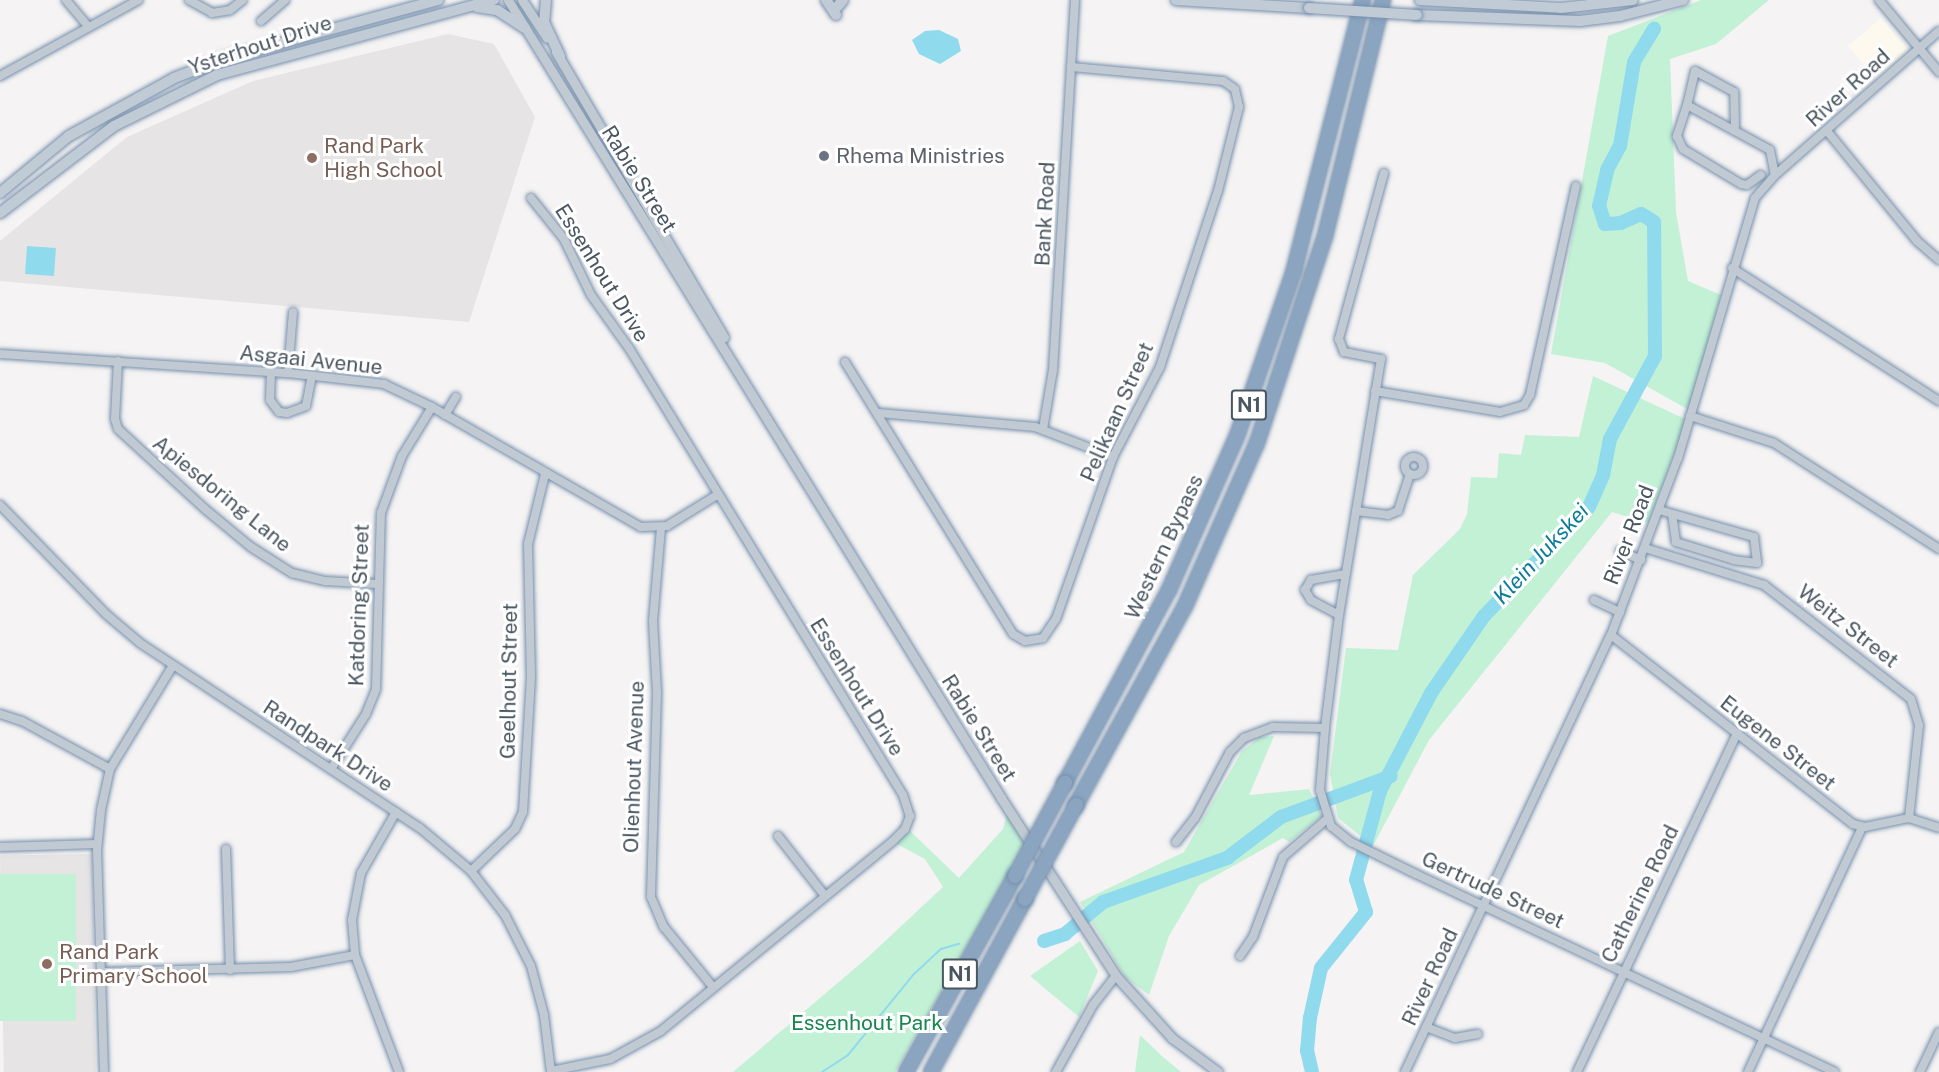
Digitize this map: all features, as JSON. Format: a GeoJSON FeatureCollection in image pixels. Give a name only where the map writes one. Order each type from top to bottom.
{"type":"FeatureCollection","features":[{"type":"Feature","properties":{"kind":"highway","name":"Western Bypass"},"geometry":{"type":"LineString","coordinates":[[906,1072],[1015,876],[1169,590],[1237,436],[1302,243],[1363,0]]}},
{"type":"Feature","properties":{"kind":"highway","name":"Western Bypass"},"geometry":{"type":"LineString","coordinates":[[931,1072],[1185,606],[1257,443],[1325,236],[1383,0]]}},
{"type":"Feature","properties":{"kind":"main road","name":"Ysterhout Drive"},"geometry":{"type":"LineString","coordinates":[[0,193],[69,136],[174,78],[226,58],[438,0]]}},
{"type":"Feature","properties":{"kind":"main road","name":"Ysterhout Drive"},"geometry":{"type":"LineString","coordinates":[[0,213],[114,126],[217,75],[494,0]]}},
{"type":"Feature","properties":{"kind":"main road"},"geometry":{"type":"LineString","coordinates":[[546,0],[544,22],[560,57]]}},
{"type":"Feature","properties":{"kind":"main road"},"geometry":{"type":"LineString","coordinates":[[826,0],[839,7]]}},
{"type":"Feature","properties":{"kind":"main road"},"geometry":{"type":"LineString","coordinates":[[1176,0],[1531,22],[1620,16],[1683,0]]}},
{"type":"Feature","properties":{"kind":"main road"},"geometry":{"type":"LineString","coordinates":[[1421,0],[1544,8],[1633,0]]}},
{"type":"Feature","properties":{"kind":"main road"},"geometry":{"type":"LineString","coordinates":[[466,8],[497,10],[525,28]]}},
{"type":"Feature","properties":{"kind":"street"},"geometry":{"type":"LineString","coordinates":[[66,0],[88,26]]}},
{"type":"Feature","properties":{"kind":"street"},"geometry":{"type":"LineString","coordinates":[[0,76],[138,0]]}},
{"type":"Feature","properties":{"kind":"street"},"geometry":{"type":"LineString","coordinates":[[189,0],[212,13],[230,10],[243,0]]}},
{"type":"Feature","properties":{"kind":"street"},"geometry":{"type":"LineString","coordinates":[[261,21],[285,0]]}},
{"type":"Feature","properties":{"kind":"street","name":"Rabie Street"},"geometry":{"type":"LineString","coordinates":[[508,0],[1116,976],[1172,1038],[1218,1072]]}},
{"type":"Feature","properties":{"kind":"street","name":"Rabie Street"},"geometry":{"type":"LineString","coordinates":[[522,0],[560,57],[743,374]]}},
{"type":"Feature","properties":{"kind":"street","name":"Bank Road"},"geometry":{"type":"LineString","coordinates":[[1043,429],[1053,370],[1075,0]]}},
{"type":"Feature","properties":{"kind":"street"},"geometry":{"type":"LineString","coordinates":[[1879,0],[1939,72]]}},
{"type":"Feature","properties":{"kind":"street","name":"River Road"},"geometry":{"type":"LineString","coordinates":[[1405,1072],[1611,635],[1641,560],[1690,416],[1731,268],[1755,198],[1775,175],[1939,31]]}},
{"type":"Feature","properties":{"kind":"street","name":"Pelikaan Street"},"geometry":{"type":"LineString","coordinates":[[845,362],[879,412],[1005,622],[1025,641],[1043,638],[1052,628],[1113,457],[1163,358],[1222,178],[1239,96],[1232,85],[1216,80],[1071,67]]}},
{"type":"Feature","properties":{"kind":"street"},"geometry":{"type":"LineString","coordinates":[[1735,131],[1734,92],[1701,72],[1691,75],[1687,105],[1677,136],[1683,149],[1741,184],[1747,185],[1761,175]]}},
{"type":"Feature","properties":{"kind":"street"},"geometry":{"type":"LineString","coordinates":[[1687,105],[1770,150],[1775,175]]}},
{"type":"Feature","properties":{"kind":"street"},"geometry":{"type":"LineString","coordinates":[[1827,131],[1917,241],[1939,260]]}},
{"type":"Feature","properties":{"kind":"street","name":"Gertrude Street"},"geometry":{"type":"LineString","coordinates":[[1384,173],[1339,339],[1344,352],[1381,359],[1339,615],[1325,728],[1322,801],[1326,815],[1339,834],[1354,843],[1835,1072]]}},
{"type":"Feature","properties":{"kind":"street"},"geometry":{"type":"LineString","coordinates":[[1375,391],[1490,410],[1515,411],[1524,405],[1530,394],[1576,186]]}},
{"type":"Feature","properties":{"kind":"street","name":"Essenhout Drive"},"geometry":{"type":"LineString","coordinates":[[531,198],[564,239],[591,295],[629,348],[908,807],[909,820],[898,837],[635,1048],[600,1062],[551,1072]]}},
{"type":"Feature","properties":{"kind":"street"},"geometry":{"type":"LineString","coordinates":[[1731,268],[1939,401]]}},
{"type":"Feature","properties":{"kind":"street"},"geometry":{"type":"LineString","coordinates":[[288,373],[292,312]]}},
{"type":"Feature","properties":{"kind":"street","name":"Asgaai Avenue"},"geometry":{"type":"LineString","coordinates":[[0,354],[288,373],[384,384],[432,407],[632,524],[661,528]]}},
{"type":"Feature","properties":{"kind":"street","name":"Apiesdoring Lane"},"geometry":{"type":"LineString","coordinates":[[118,361],[115,411],[118,429],[205,509],[251,547],[292,573],[325,581],[376,584]]}},
{"type":"Feature","properties":{"kind":"street"},"geometry":{"type":"LineString","coordinates":[[271,372],[270,400],[279,412],[287,413],[306,406],[312,376]]}},
{"type":"Feature","properties":{"kind":"street"},"geometry":{"type":"LineString","coordinates":[[445,415],[456,397]]}},
{"type":"Feature","properties":{"kind":"street","name":"Katdoring Street"},"geometry":{"type":"LineString","coordinates":[[331,769],[366,714],[376,689],[378,531],[386,491],[432,407]]}},
{"type":"Feature","properties":{"kind":"street"},"geometry":{"type":"LineString","coordinates":[[879,412],[1043,429],[1113,457]]}},
{"type":"Feature","properties":{"kind":"street"},"geometry":{"type":"LineString","coordinates":[[1690,416],[1774,443],[1939,549]]}},
{"type":"Feature","properties":{"kind":"street","name":"Geelhout Street"},"geometry":{"type":"LineString","coordinates":[[471,871],[515,830],[523,812],[531,676],[528,544],[545,474]]}},
{"type":"Feature","properties":{"kind":"street"},"geometry":{"type":"LineString","coordinates":[[1356,511],[1388,514],[1398,511],[1410,474]]}},
{"type":"Feature","properties":{"kind":"street"},"geometry":{"type":"LineString","coordinates":[[661,528],[717,495]]}},
{"type":"Feature","properties":{"kind":"street","name":"Randpark Drive"},"geometry":{"type":"LineString","coordinates":[[0,505],[107,615],[172,667],[396,812],[442,844],[471,871],[505,915],[531,966],[544,1015],[551,1072]]}},
{"type":"Feature","properties":{"kind":"street"},"geometry":{"type":"LineString","coordinates":[[1659,510],[1754,537],[1757,563],[1743,562],[1676,542],[1672,514]]}},
{"type":"Feature","properties":{"kind":"street","name":"Olienhout Avenue"},"geometry":{"type":"LineString","coordinates":[[661,528],[653,621],[657,693],[651,897],[664,927],[713,987]]}},
{"type":"Feature","properties":{"kind":"street","name":"Weitz Street"},"geometry":{"type":"LineString","coordinates":[[1645,548],[1744,576],[1770,588],[1911,699],[1918,725],[1910,818]]}},
{"type":"Feature","properties":{"kind":"street"},"geometry":{"type":"LineString","coordinates":[[1620,551],[1641,560]]}},
{"type":"Feature","properties":{"kind":"street"},"geometry":{"type":"LineString","coordinates":[[1339,615],[1311,600],[1305,590],[1311,580],[1346,573]]}},
{"type":"Feature","properties":{"kind":"street"},"geometry":{"type":"LineString","coordinates":[[1594,600],[1620,612]]}},
{"type":"Feature","properties":{"kind":"street","name":"Eugene Street"},"geometry":{"type":"LineString","coordinates":[[1611,635],[1862,828]]}},
{"type":"Feature","properties":{"kind":"street"},"geometry":{"type":"LineString","coordinates":[[104,1072],[103,972],[97,844],[110,769],[172,667]]}},
{"type":"Feature","properties":{"kind":"street"},"geometry":{"type":"LineString","coordinates":[[0,714],[22,720],[110,769]]}},
{"type":"Feature","properties":{"kind":"street"},"geometry":{"type":"LineString","coordinates":[[1176,842],[1195,818],[1230,752],[1244,738],[1273,727],[1325,728]]}},
{"type":"Feature","properties":{"kind":"street","name":"Catherine Road"},"geometry":{"type":"LineString","coordinates":[[1577,1072],[1737,733]]}},
{"type":"Feature","properties":{"kind":"street"},"geometry":{"type":"LineString","coordinates":[[396,812],[359,879],[352,920],[355,955],[399,1072]]}},
{"type":"Feature","properties":{"kind":"street"},"geometry":{"type":"LineString","coordinates":[[1240,956],[1253,937],[1283,857],[1326,815]]}},
{"type":"Feature","properties":{"kind":"street"},"geometry":{"type":"LineString","coordinates":[[1748,1072],[1862,828],[1910,818],[1939,828]]}},
{"type":"Feature","properties":{"kind":"street"},"geometry":{"type":"LineString","coordinates":[[778,836],[825,896]]}},
{"type":"Feature","properties":{"kind":"street"},"geometry":{"type":"LineString","coordinates":[[0,846],[97,844]]}},
{"type":"Feature","properties":{"kind":"street"},"geometry":{"type":"LineString","coordinates":[[226,849],[230,970]]}},
{"type":"Feature","properties":{"kind":"street"},"geometry":{"type":"LineString","coordinates":[[103,972],[291,967],[355,955]]}},
{"type":"Feature","properties":{"kind":"street"},"geometry":{"type":"LineString","coordinates":[[1056,1072],[1093,1005],[1116,976]]}},
{"type":"Feature","properties":{"kind":"street"},"geometry":{"type":"LineString","coordinates":[[1426,1027],[1455,1038],[1478,1034]]}},
{"type":"Feature","properties":{"kind":"street"},"geometry":{"type":"LineString","coordinates":[[1920,1072],[1939,1032]]}},
{"type":"Feature","properties":{"kind":"shaded area"},"geometry":{"type":"Polygon","coordinates":[[[1881,18],[1912,55],[1879,82],[1848,46],[1881,18]]]}},
{"type":"Feature","properties":{"kind":"shaded area","name":"Rand Park High School"},"geometry":{"type":"Polygon","coordinates":[[[448,34],[494,44],[535,117],[469,322],[0,281],[0,241],[127,137],[253,81],[448,34]]]}},
{"type":"Feature","properties":{"kind":"shaded area","name":"Rand Park Primary School"},"geometry":{"type":"Polygon","coordinates":[[[92,854],[96,1072],[4,1072],[0,856],[92,854]]]}},
{"type":"Feature","properties":{"kind":"green space"},"geometry":{"type":"Polygon","coordinates":[[[1701,0],[1769,0],[1716,44],[1670,59],[1676,212],[1688,281],[1721,295],[1689,410],[1605,363],[1551,354],[1608,36],[1701,0]]]}},
{"type":"Feature","properties":{"kind":"green space"},"geometry":{"type":"Polygon","coordinates":[[[1593,376],[1687,420],[1648,523],[1612,512],[1429,740],[1373,846],[1338,818],[1330,774],[1346,648],[1398,650],[1413,575],[1460,529],[1467,514],[1471,477],[1497,478],[1499,453],[1521,455],[1525,435],[1579,437],[1593,376]]]}},
{"type":"Feature","properties":{"kind":"green space"},"geometry":{"type":"Polygon","coordinates":[[[1274,736],[1249,795],[1309,789],[1322,816],[1289,842],[1283,838],[1199,885],[1169,936],[1149,995],[1125,977],[1080,902],[1184,852],[1242,751],[1260,737],[1274,736]]]}},
{"type":"Feature","properties":{"kind":"green space","name":"Essenhout Park"},"geometry":{"type":"Polygon","coordinates":[[[1008,810],[1030,837],[895,1072],[733,1072],[867,958],[943,887],[925,859],[895,843],[908,829],[959,878],[1003,829],[1008,810]]]}},
{"type":"Feature","properties":{"kind":"green space"},"geometry":{"type":"Polygon","coordinates":[[[0,874],[76,874],[76,1021],[0,1021],[0,874]]]}},
{"type":"Feature","properties":{"kind":"green space"},"geometry":{"type":"Polygon","coordinates":[[[1080,941],[1098,971],[1079,1017],[1030,976],[1080,941]]]}},
{"type":"Feature","properties":{"kind":"green space"},"geometry":{"type":"Polygon","coordinates":[[[1140,1035],[1163,1057],[1181,1072],[1135,1072],[1140,1035]]]}},
{"type":"Feature","properties":{"kind":"water"},"geometry":{"type":"Polygon","coordinates":[[[939,30],[958,39],[961,51],[940,64],[919,54],[912,40],[925,31],[939,30]]]}},
{"type":"Feature","properties":{"kind":"water"},"geometry":{"type":"Polygon","coordinates":[[[27,246],[56,248],[54,276],[25,274],[27,246]]]}},
{"type":"Feature","properties":{"kind":"waterway","name":"Klein Jukskei"},"geometry":{"type":"LineString","coordinates":[[1312,1072],[1307,1051],[1310,1018],[1321,968],[1366,912],[1356,880],[1380,791],[1431,693],[1484,616],[1589,507],[1603,475],[1610,439],[1655,356],[1654,222],[1641,214],[1621,223],[1605,224],[1599,206],[1607,170],[1620,146],[1634,62],[1654,29]]}},
{"type":"Feature","properties":{"kind":"waterway"},"geometry":{"type":"LineString","coordinates":[[1044,941],[1065,934],[1103,902],[1227,858],[1281,817],[1391,776]]}},
{"type":"Feature","properties":{"kind":"waterway"},"geometry":{"type":"LineString","coordinates":[[822,1072],[848,1055],[913,975],[941,949],[959,944]]}},
{"type":"Feature","properties":{"kind":"place","name":"Rhema Ministries"},"geometry":{"type":"Point","coordinates":[824,156]}},
{"type":"Feature","properties":{"kind":"place","name":"Rand Park High School"},"geometry":{"type":"Point","coordinates":[312,158]}},
{"type":"Feature","properties":{"kind":"place","name":"Rand Park Primary School"},"geometry":{"type":"Point","coordinates":[47,964]}}]}
